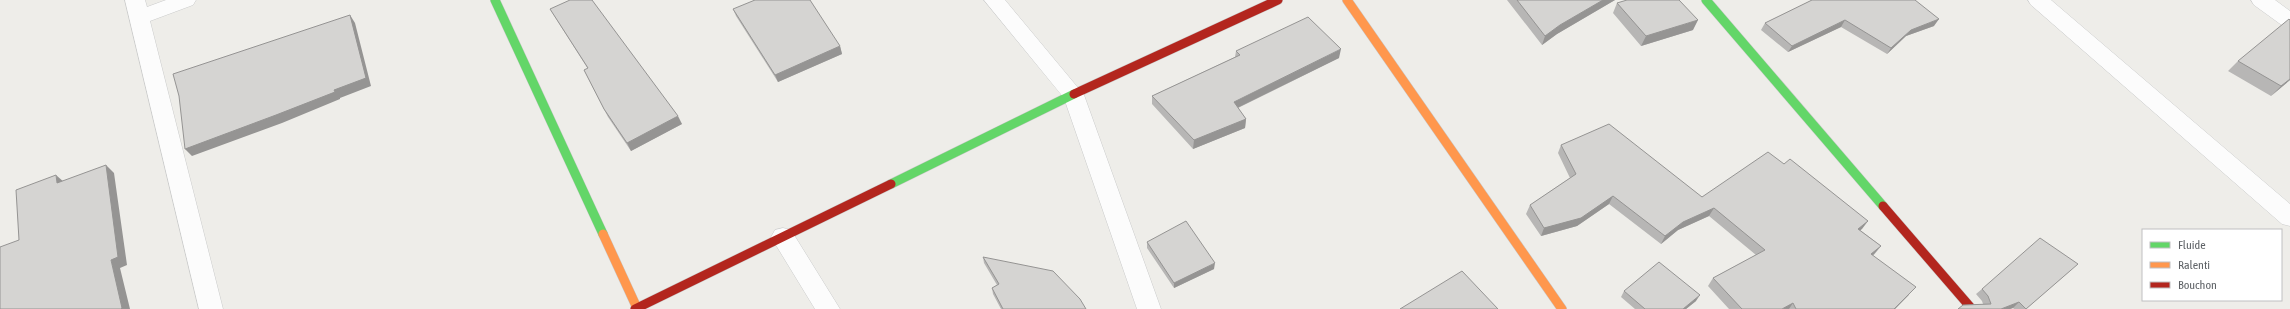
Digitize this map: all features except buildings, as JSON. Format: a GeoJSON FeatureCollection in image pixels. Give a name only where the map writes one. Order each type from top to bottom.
{"type":"FeatureCollection","features":[{"type":"Feature","properties":{"kind":"street"},"geometry":{"type":"LineString","coordinates":[[186,0],[138,9],[210,309]]}},
{"type":"Feature","properties":{"kind":"street"},"geometry":{"type":"LineString","coordinates":[[495,0],[636,308],[1073,95],[1278,0]]}},
{"type":"Feature","properties":{"kind":"street"},"geometry":{"type":"LineString","coordinates":[[994,0],[1073,95],[1149,309]]}},
{"type":"Feature","properties":{"kind":"street"},"geometry":{"type":"LineString","coordinates":[[1347,0],[1562,309]]}},
{"type":"Feature","properties":{"kind":"street"},"geometry":{"type":"LineString","coordinates":[[1706,0],[1972,309]]}},
{"type":"Feature","properties":{"kind":"street"},"geometry":{"type":"LineString","coordinates":[[2038,0],[2290,217]]}},
{"type":"Feature","properties":{"kind":"street"},"geometry":{"type":"LineString","coordinates":[[2261,0],[2290,21]]}},
{"type":"Feature","properties":{"kind":"street"},"geometry":{"type":"LineString","coordinates":[[783,237],[828,309]]}},
{"type":"Feature","properties":{"kind":"traffic: fast"},"geometry":{"type":"LineString","coordinates":[[495,0],[603,234]]}},
{"type":"Feature","properties":{"kind":"traffic: fast"},"geometry":{"type":"LineString","coordinates":[[1706,0],[1883,206]]}},
{"type":"Feature","properties":{"kind":"traffic: fast"},"geometry":{"type":"LineString","coordinates":[[891,184],[1074,94]]}},
{"type":"Feature","properties":{"kind":"traffic: slow"},"geometry":{"type":"LineString","coordinates":[[1347,0],[1562,309]]}},
{"type":"Feature","properties":{"kind":"traffic: slow"},"geometry":{"type":"LineString","coordinates":[[603,234],[637,308]]}},
{"type":"Feature","properties":{"kind":"traffic: jam"},"geometry":{"type":"LineString","coordinates":[[1074,94],[1278,0]]}},
{"type":"Feature","properties":{"kind":"traffic: jam"},"geometry":{"type":"LineString","coordinates":[[635,309],[891,184]]}},
{"type":"Feature","properties":{"kind":"traffic: jam"},"geometry":{"type":"LineString","coordinates":[[1883,206],[1972,309]]}}]}
